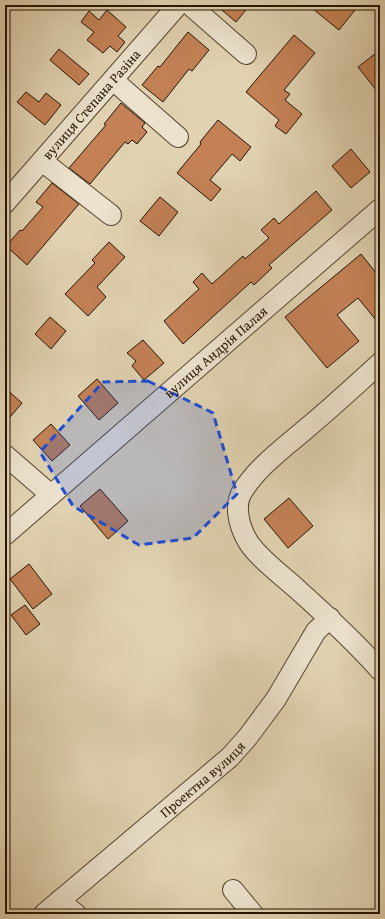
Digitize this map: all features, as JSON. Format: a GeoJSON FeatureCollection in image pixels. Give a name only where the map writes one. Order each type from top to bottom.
{"type":"FeatureCollection","features":[{"type":"Feature","properties":{"kind":"street","name":"вулиця Степана Разіна"},"geometry":{"type":"LineString","coordinates":[[5,203],[178,5]]}},
{"type":"Feature","properties":{"kind":"street"},"geometry":{"type":"LineString","coordinates":[[190,5],[246,54]]}},
{"type":"Feature","properties":{"kind":"street"},"geometry":{"type":"LineString","coordinates":[[113,80],[178,137]]}},
{"type":"Feature","properties":{"kind":"street"},"geometry":{"type":"LineString","coordinates":[[42,161],[111,215]]}},
{"type":"Feature","properties":{"kind":"street","name":"вулиця Андрія Палая"},"geometry":{"type":"LineString","coordinates":[[5,535],[50,494],[380,209]]}},
{"type":"Feature","properties":{"kind":"street"},"geometry":{"type":"LineString","coordinates":[[380,363],[254,476],[241,493],[237,506],[246,538],[257,553],[330,618],[362,649],[380,670]]}},
{"type":"Feature","properties":{"kind":"street"},"geometry":{"type":"LineString","coordinates":[[5,455],[50,494]]}},
{"type":"Feature","properties":{"kind":"street","name":"Проектна вулиця"},"geometry":{"type":"LineString","coordinates":[[44,914],[230,757],[247,738],[276,699],[316,631],[330,618]]}},
{"type":"Feature","properties":{"kind":"street"},"geometry":{"type":"LineString","coordinates":[[233,890],[253,914]]}},
{"type":"Feature","properties":{"kind":"street"},"geometry":{"type":"LineString","coordinates":[[59,901],[76,914]]}},
{"type":"Feature","properties":{"kind":"highlighted area"},"geometry":{"type":"Polygon","coordinates":[[[148,381],[213,413],[237,494],[193,538],[139,545],[73,506],[40,452],[103,382],[148,381]]]}},
{"type":"Feature","properties":{"kind":"building"},"geometry":{"type":"Polygon","coordinates":[[[216,5],[250,5],[236,22],[216,5]]]}},
{"type":"Feature","properties":{"kind":"building"},"geometry":{"type":"Polygon","coordinates":[[[308,5],[359,5],[339,30],[308,5]]]}},
{"type":"Feature","properties":{"kind":"building"},"geometry":{"type":"Polygon","coordinates":[[[107,10],[126,27],[118,36],[125,42],[117,52],[110,46],[103,53],[87,40],[94,32],[81,22],[89,11],[99,20],[107,10]]]}},
{"type":"Feature","properties":{"kind":"building"},"geometry":{"type":"Polygon","coordinates":[[[188,32],[209,50],[192,71],[189,69],[163,102],[142,85],[158,66],[160,67],[188,32]]]}},
{"type":"Feature","properties":{"kind":"building"},"geometry":{"type":"Polygon","coordinates":[[[294,35],[315,53],[284,90],[290,94],[285,100],[302,114],[286,134],[275,126],[279,120],[246,92],[294,35]]]}},
{"type":"Feature","properties":{"kind":"building"},"geometry":{"type":"Polygon","coordinates":[[[59,49],[89,74],[79,85],[50,60],[59,49]]]}},
{"type":"Feature","properties":{"kind":"building"},"geometry":{"type":"Polygon","coordinates":[[[380,50],[380,95],[358,67],[380,50]]]}},
{"type":"Feature","properties":{"kind":"building"},"geometry":{"type":"Polygon","coordinates":[[[26,92],[39,102],[46,93],[61,105],[45,125],[17,102],[26,92]]]}},
{"type":"Feature","properties":{"kind":"building"},"geometry":{"type":"Polygon","coordinates":[[[121,103],[145,123],[142,127],[147,132],[137,144],[132,140],[128,144],[125,142],[90,184],[69,168],[106,125],[104,124],[121,103]]]}},
{"type":"Feature","properties":{"kind":"building"},"geometry":{"type":"Polygon","coordinates":[[[218,120],[251,147],[240,161],[232,154],[210,180],[221,189],[211,201],[177,173],[201,144],[200,142],[218,120]]]}},
{"type":"Feature","properties":{"kind":"building"},"geometry":{"type":"Polygon","coordinates":[[[351,149],[370,172],[351,188],[332,166],[351,149]]]}},
{"type":"Feature","properties":{"kind":"building"},"geometry":{"type":"Polygon","coordinates":[[[52,183],[79,204],[27,265],[6,246],[20,230],[22,231],[43,207],[36,202],[52,183]]]}},
{"type":"Feature","properties":{"kind":"building"},"geometry":{"type":"Polygon","coordinates":[[[316,191],[332,210],[269,265],[272,268],[254,285],[251,282],[183,344],[164,321],[199,289],[193,282],[202,273],[212,284],[243,256],[245,259],[269,238],[261,230],[274,218],[279,224],[316,191]]]}},
{"type":"Feature","properties":{"kind":"building"},"geometry":{"type":"Polygon","coordinates":[[[160,197],[178,212],[159,236],[140,221],[160,197]]]}},
{"type":"Feature","properties":{"kind":"building"},"geometry":{"type":"Polygon","coordinates":[[[109,242],[125,257],[97,287],[106,297],[88,316],[65,294],[95,263],[92,260],[109,242]]]}},
{"type":"Feature","properties":{"kind":"building"},"geometry":{"type":"Polygon","coordinates":[[[361,254],[380,278],[380,325],[358,298],[337,315],[359,341],[327,368],[285,317],[361,254]]]}},
{"type":"Feature","properties":{"kind":"building"},"geometry":{"type":"Polygon","coordinates":[[[50,317],[66,331],[51,349],[35,334],[50,317]]]}},
{"type":"Feature","properties":{"kind":"building"},"geometry":{"type":"Polygon","coordinates":[[[143,340],[164,363],[144,380],[132,366],[136,361],[127,353],[143,340]]]}},
{"type":"Feature","properties":{"kind":"building"},"geometry":{"type":"Polygon","coordinates":[[[97,379],[118,403],[99,420],[78,396],[97,379]]]}},
{"type":"Feature","properties":{"kind":"building"},"geometry":{"type":"Polygon","coordinates":[[[5,388],[22,403],[5,423],[5,388]]]}},
{"type":"Feature","properties":{"kind":"building"},"geometry":{"type":"Polygon","coordinates":[[[51,424],[70,445],[52,461],[33,440],[51,424]]]}},
{"type":"Feature","properties":{"kind":"building"},"geometry":{"type":"Polygon","coordinates":[[[100,489],[128,521],[108,539],[80,506],[100,489]]]}},
{"type":"Feature","properties":{"kind":"building"},"geometry":{"type":"Polygon","coordinates":[[[289,498],[313,526],[288,548],[264,519],[289,498]]]}},
{"type":"Feature","properties":{"kind":"building"},"geometry":{"type":"Polygon","coordinates":[[[29,564],[52,594],[33,609],[10,579],[29,564]]]}},
{"type":"Feature","properties":{"kind":"building"},"geometry":{"type":"Polygon","coordinates":[[[25,605],[40,624],[26,635],[11,615],[25,605]]]}}]}
